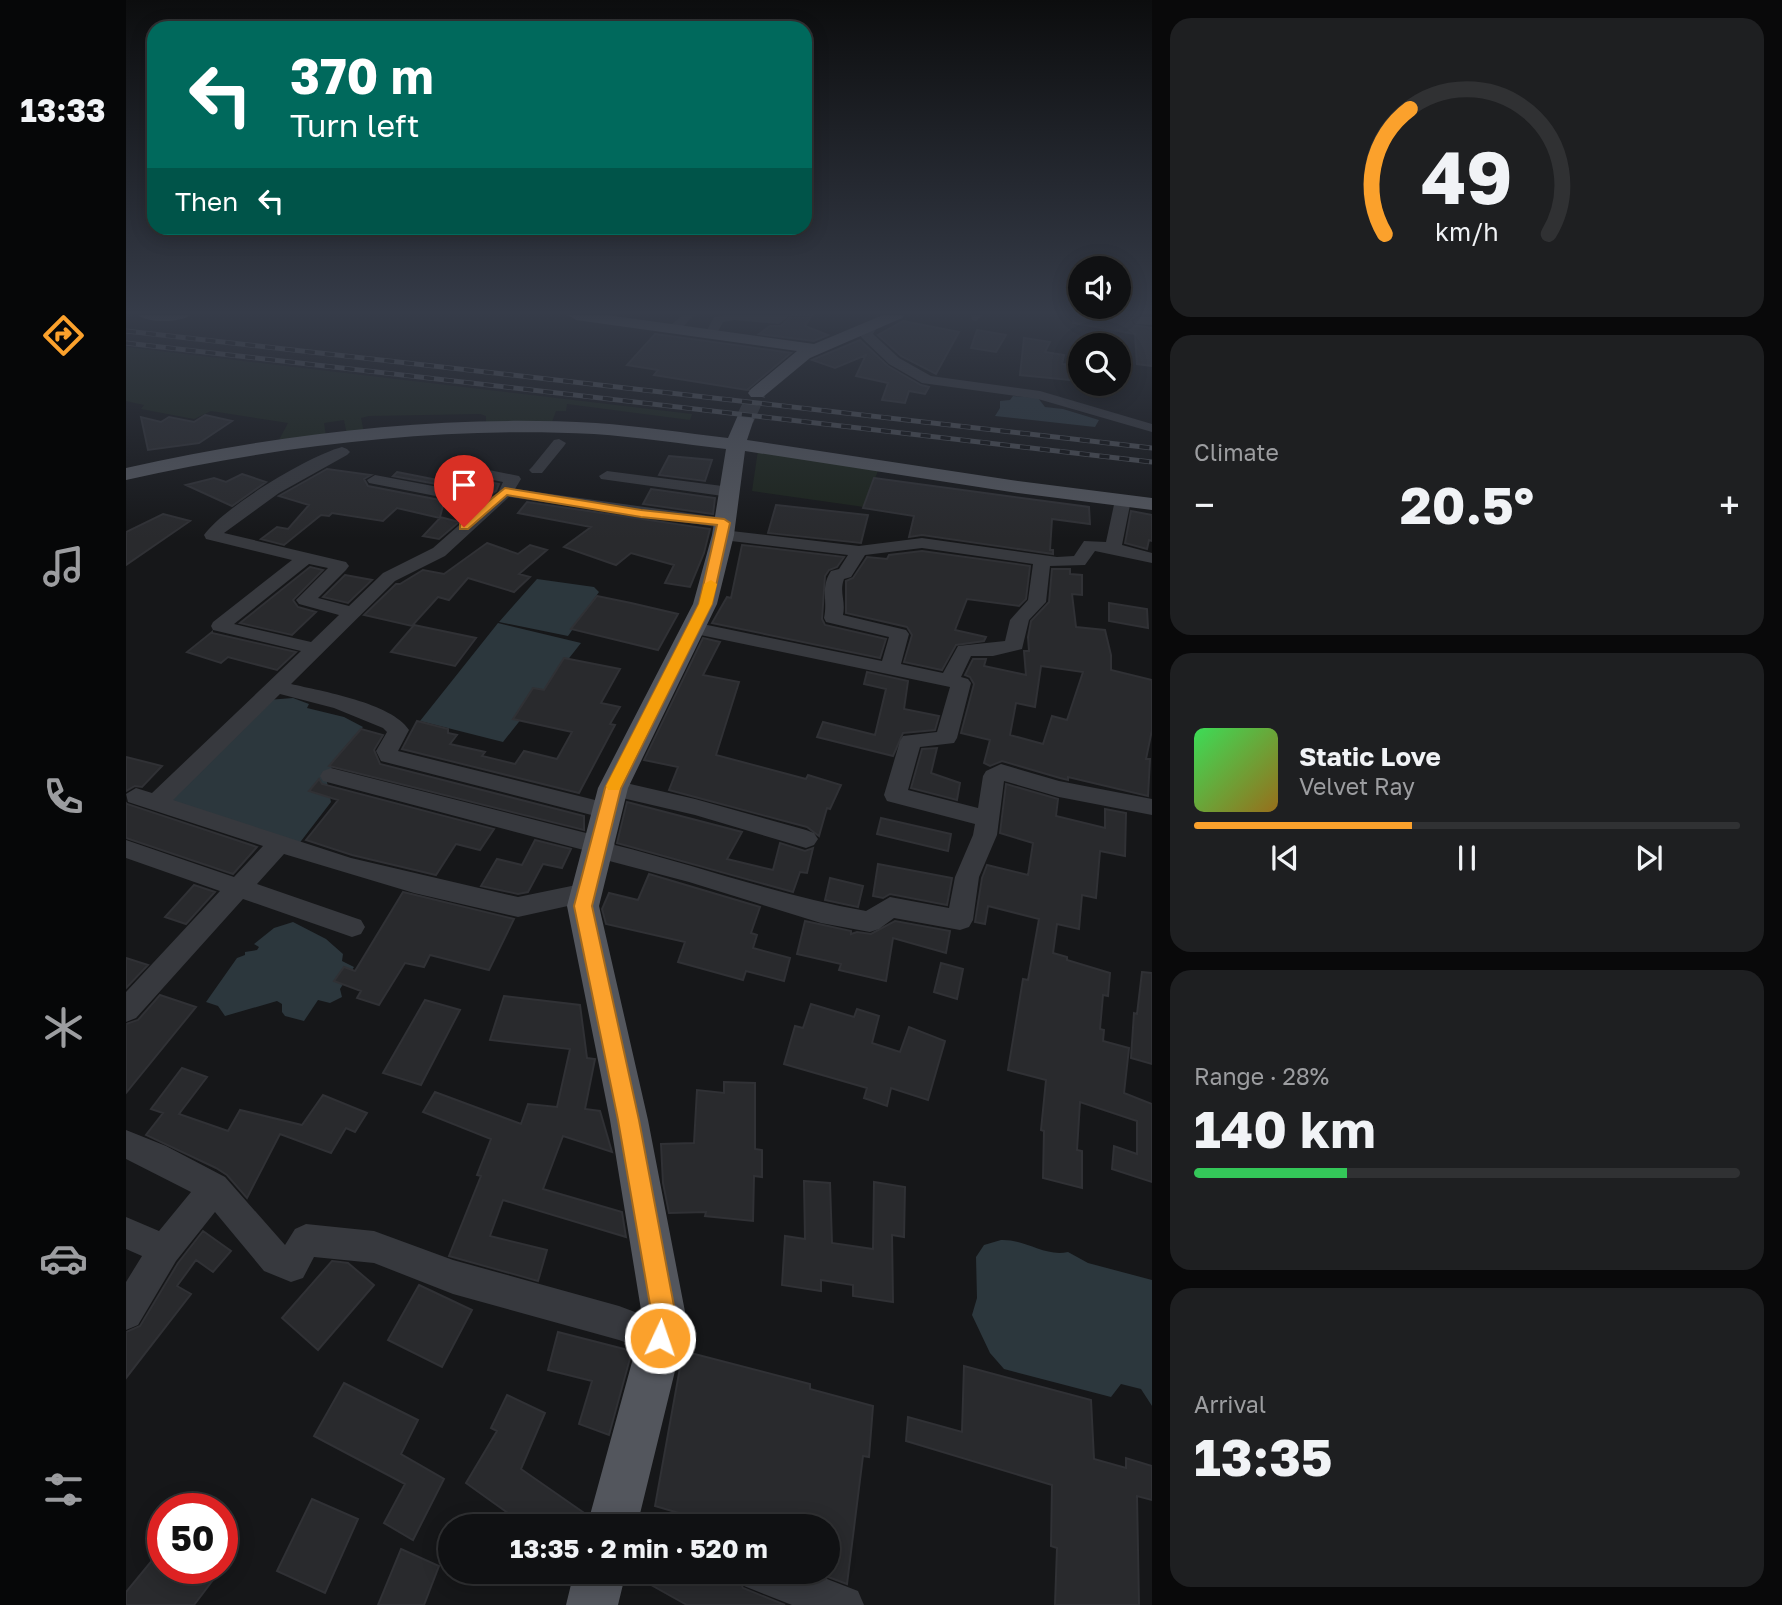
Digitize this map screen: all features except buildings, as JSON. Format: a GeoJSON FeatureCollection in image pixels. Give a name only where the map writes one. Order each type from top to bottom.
{"type":"FeatureCollection","features":[{"type":"Feature","properties":{"kind":"main road"},"geometry":{"type":"LineString","coordinates":[[757,393],[761,390]]}},
{"type":"Feature","properties":{"kind":"main road"},"geometry":{"type":"LineString","coordinates":[[126,474],[209,456],[268,447],[406,432],[484,427],[578,428],[735,435],[1152,504]]}},
{"type":"Feature","properties":{"kind":"main road"},"geometry":{"type":"LineString","coordinates":[[126,483],[342,452],[517,442],[638,445],[735,435]]}},
{"type":"Feature","properties":{"kind":"main road"},"geometry":{"type":"LineString","coordinates":[[624,1514],[665,1322],[629,1120],[583,906],[604,821],[705,604],[725,517],[735,435]]}},
{"type":"Feature","properties":{"kind":"main road"},"geometry":{"type":"LineString","coordinates":[[592,1605],[597,1584]]}},
{"type":"Feature","properties":{"kind":"street"},"geometry":{"type":"LineString","coordinates":[[1002,390],[1040,395],[1152,428]]}},
{"type":"Feature","properties":{"kind":"street"},"geometry":{"type":"LineString","coordinates":[[537,470],[559,443]]}},
{"type":"Feature","properties":{"kind":"street"},"geometry":{"type":"LineString","coordinates":[[342,452],[319,461],[266,495],[212,536],[340,566],[305,600],[351,612]]}},
{"type":"Feature","properties":{"kind":"street"},"geometry":{"type":"LineString","coordinates":[[459,469],[513,479],[500,497],[464,527],[438,554],[400,568],[275,687],[146,799],[279,844],[414,884],[519,907],[586,893]]}},
{"type":"Feature","properties":{"kind":"street"},"geometry":{"type":"LineString","coordinates":[[607,476],[725,517],[859,551],[922,544],[1042,560],[1079,561],[1090,545],[1152,558]]}},
{"type":"Feature","properties":{"kind":"street"},"geometry":{"type":"LineString","coordinates":[[375,480],[641,513],[725,517]]}},
{"type":"Feature","properties":{"kind":"street"},"geometry":{"type":"LineString","coordinates":[[1113,548],[1123,500]]}},
{"type":"Feature","properties":{"kind":"street"},"geometry":{"type":"LineString","coordinates":[[859,551],[845,573],[837,575],[833,582],[831,593],[837,602],[833,618],[899,634],[890,668]]}},
{"type":"Feature","properties":{"kind":"street"},"geometry":{"type":"LineString","coordinates":[[305,558],[220,626],[316,649]]}},
{"type":"Feature","properties":{"kind":"street"},"geometry":{"type":"LineString","coordinates":[[950,681],[956,663],[965,650],[993,650],[1015,645],[1015,628],[1022,612],[1037,602],[1042,560]]}},
{"type":"Feature","properties":{"kind":"street"},"geometry":{"type":"LineString","coordinates":[[693,628],[961,684],[946,738],[911,741],[895,795],[988,819]]}},
{"type":"Feature","properties":{"kind":"street"},"geometry":{"type":"LineString","coordinates":[[275,687],[353,708],[393,723],[398,730],[387,751],[389,756],[604,821]]}},
{"type":"Feature","properties":{"kind":"street"},"geometry":{"type":"LineString","coordinates":[[604,821],[606,852],[689,873],[821,913],[870,922],[890,907],[960,920],[967,877],[988,819],[994,776],[1001,772],[1059,789],[1152,807]]}},
{"type":"Feature","properties":{"kind":"street"},"geometry":{"type":"LineString","coordinates":[[331,776],[604,821],[695,807],[806,839]]}},
{"type":"Feature","properties":{"kind":"street"},"geometry":{"type":"LineString","coordinates":[[126,1010],[279,844]]}},
{"type":"Feature","properties":{"kind":"street"},"geometry":{"type":"LineString","coordinates":[[126,849],[352,927]]}},
{"type":"Feature","properties":{"kind":"street"},"geometry":{"type":"LineString","coordinates":[[126,1144],[155,1156],[214,1188],[276,1259],[291,1266],[306,1240],[374,1247],[453,1277],[619,1323],[660,1338]]}},
{"type":"Feature","properties":{"kind":"street"},"geometry":{"type":"LineString","coordinates":[[126,1313],[166,1250],[214,1188]]}},
{"type":"Feature","properties":{"kind":"street"},"geometry":{"type":"LineString","coordinates":[[126,1233],[166,1250]]}},
{"type":"Feature","properties":{"kind":"street"},"geometry":{"type":"LineString","coordinates":[[789,1584],[844,1605]]}},
{"type":"Feature","properties":{"kind":"shaded area"},"geometry":{"type":"Polygon","coordinates":[[[126,390],[488,390],[692,414],[690,420],[567,404],[566,411],[556,411],[552,422],[486,423],[486,416],[480,414],[369,416],[361,418],[364,433],[347,435],[344,420],[324,423],[326,436],[279,440],[288,423],[211,411],[194,419],[141,409],[144,405],[126,401],[126,390]]]}},
{"type":"Feature","properties":{"kind":"shaded area"},"geometry":{"type":"Polygon","coordinates":[[[1013,396],[1038,398],[1045,407],[1063,409],[1099,420],[1095,427],[995,416],[1000,408],[1000,401],[1010,400],[1013,396]]]}},
{"type":"Feature","properties":{"kind":"shaded area"},"geometry":{"type":"Polygon","coordinates":[[[758,450],[879,468],[864,507],[752,491],[758,450]]]}},
{"type":"Feature","properties":{"kind":"shaded area"},"geometry":{"type":"Polygon","coordinates":[[[537,579],[594,587],[599,592],[568,636],[499,622],[537,579]]]}},
{"type":"Feature","properties":{"kind":"shaded area"},"geometry":{"type":"Polygon","coordinates":[[[498,623],[581,643],[503,742],[420,721],[498,623]]]}},
{"type":"Feature","properties":{"kind":"shaded area"},"geometry":{"type":"Polygon","coordinates":[[[293,698],[309,704],[307,708],[344,717],[363,727],[342,750],[326,777],[331,802],[298,845],[168,802],[267,700],[293,698]]]}},
{"type":"Feature","properties":{"kind":"shaded area"},"geometry":{"type":"Polygon","coordinates":[[[293,922],[326,939],[343,954],[342,961],[354,967],[340,989],[342,997],[330,1003],[318,1000],[304,1021],[285,1016],[282,1004],[277,1001],[225,1016],[218,1006],[206,1002],[237,958],[245,955],[245,952],[257,950],[259,947],[254,944],[274,928],[293,922]]]}},
{"type":"Feature","properties":{"kind":"shaded area"},"geometry":{"type":"Polygon","coordinates":[[[1010,1240],[1051,1252],[1068,1252],[1088,1263],[1152,1280],[1152,1406],[1141,1389],[1121,1384],[1111,1397],[1004,1369],[990,1353],[972,1315],[977,1298],[976,1257],[984,1245],[1010,1240]]]}},
{"type":"Feature","properties":{"kind":"tunnel"},"geometry":{"type":"LineString","coordinates":[[745,419],[757,393]]}},
{"type":"Feature","properties":{"kind":"railway"},"geometry":{"type":"LineString","coordinates":[[530,390],[1152,462]]}},
{"type":"Feature","properties":{"kind":"railway"},"geometry":{"type":"LineString","coordinates":[[643,390],[1152,448]]}},
{"type":"Feature","properties":{"kind":"slow traffic"},"geometry":{"type":"LineString","coordinates":[[613,786],[705,604],[711,584]]}},
{"type":"Feature","properties":{"kind":"route"},"geometry":{"type":"LineString","coordinates":[[464,527],[505,492],[724,523],[705,604],[613,788],[583,906],[629,1120],[665,1322],[660,1338]]}}]}
